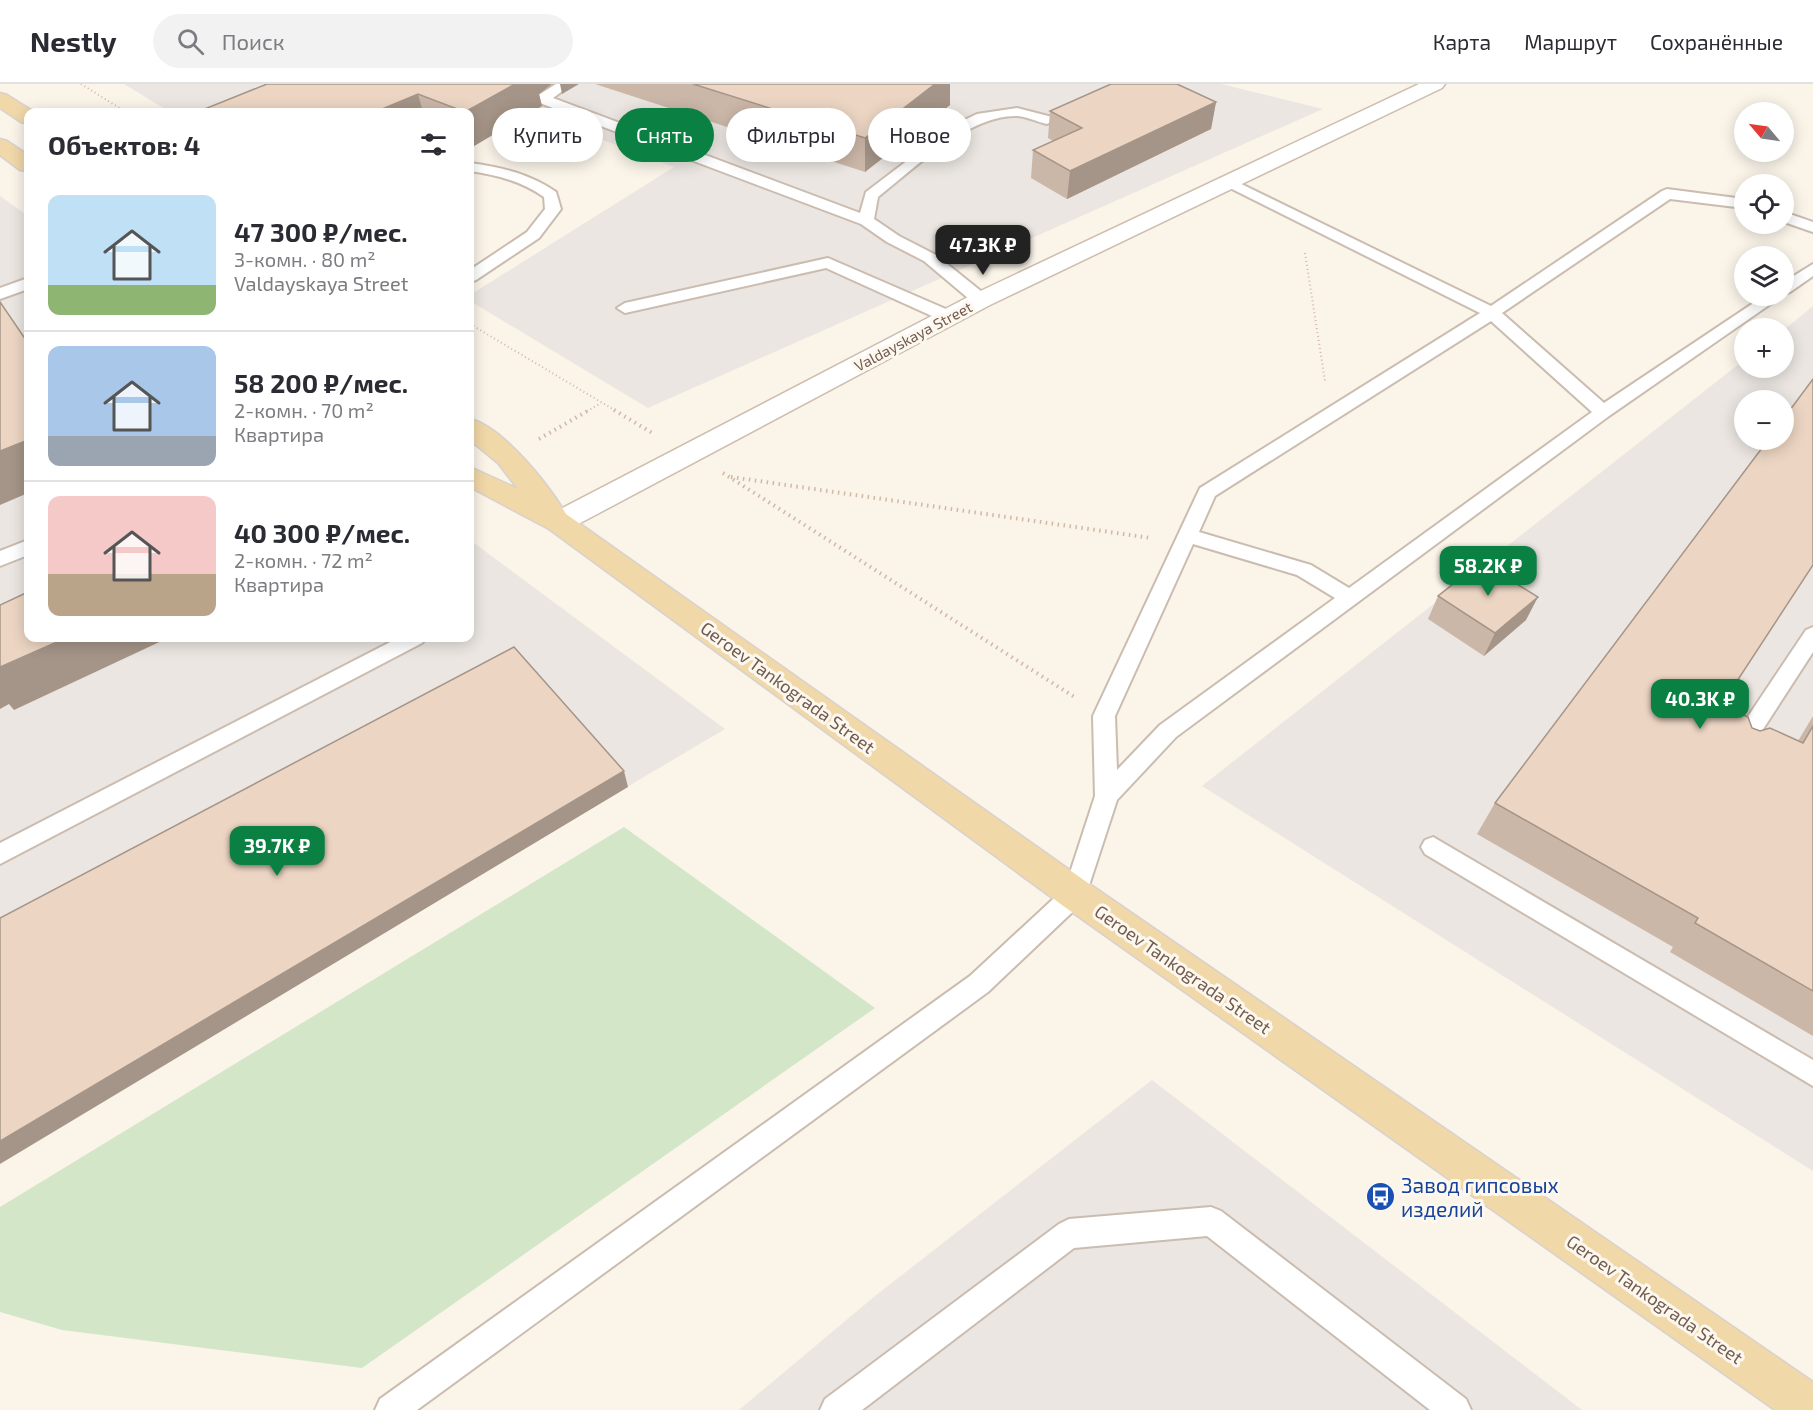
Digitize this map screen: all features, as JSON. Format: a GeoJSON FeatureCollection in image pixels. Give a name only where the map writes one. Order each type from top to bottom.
{"type":"FeatureCollection","features":[{"type":"Feature","properties":{"kind":"main road"},"geometry":{"type":"LineString","coordinates":[[0,99],[24,115]]}},
{"type":"Feature","properties":{"kind":"main road"},"geometry":{"type":"LineString","coordinates":[[0,145],[24,162]]}},
{"type":"Feature","properties":{"kind":"main road","name":"Geroev Tankograda Street"},"geometry":{"type":"LineString","coordinates":[[474,430],[508,457],[559,522]]}},
{"type":"Feature","properties":{"kind":"main road","name":"Geroev Tankograda Street"},"geometry":{"type":"LineString","coordinates":[[474,478],[559,522],[1075,894],[1813,1409]]}},
{"type":"Feature","properties":{"kind":"street","name":"Valdayskaya Street"},"geometry":{"type":"LineString","coordinates":[[559,522],[981,300],[1435,84]]}},
{"type":"Feature","properties":{"kind":"lane"},"geometry":{"type":"LineString","coordinates":[[565,84],[542,99],[866,221],[893,239],[930,258],[981,300]]}},
{"type":"Feature","properties":{"kind":"lane"},"geometry":{"type":"LineString","coordinates":[[866,221],[871,195],[959,128],[982,117],[1017,112],[1047,120]]}},
{"type":"Feature","properties":{"kind":"lane"},"geometry":{"type":"LineString","coordinates":[[474,167],[505,171],[534,182],[551,195],[553,209],[533,235],[474,274]]}},
{"type":"Feature","properties":{"kind":"lane"},"geometry":{"type":"LineString","coordinates":[[1227,181],[1492,313],[1604,412]]}},
{"type":"Feature","properties":{"kind":"lane"},"geometry":{"type":"LineString","coordinates":[[391,1410],[979,984],[1075,894],[1107,796],[1104,716],[1207,492],[1492,313],[1667,194],[1734,202]]}},
{"type":"Feature","properties":{"kind":"lane"},"geometry":{"type":"LineString","coordinates":[[1794,220],[1813,227]]}},
{"type":"Feature","properties":{"kind":"lane"},"geometry":{"type":"LineString","coordinates":[[625,308],[828,262],[949,317]]}},
{"type":"Feature","properties":{"kind":"lane"},"geometry":{"type":"LineString","coordinates":[[1794,282],[1813,269]]}},
{"type":"Feature","properties":{"kind":"lane"},"geometry":{"type":"LineString","coordinates":[[0,294],[24,285]]}},
{"type":"Feature","properties":{"kind":"lane"},"geometry":{"type":"LineString","coordinates":[[1107,796],[1168,731],[1348,597],[1604,412],[1759,306]]}},
{"type":"Feature","properties":{"kind":"lane"},"geometry":{"type":"LineString","coordinates":[[1186,539],[1304,570],[1348,597]]}},
{"type":"Feature","properties":{"kind":"lane"},"geometry":{"type":"LineString","coordinates":[[0,559],[24,549]]}},
{"type":"Feature","properties":{"kind":"lane"},"geometry":{"type":"LineString","coordinates":[[1737,751],[1813,635]]}},
{"type":"Feature","properties":{"kind":"lane"},"geometry":{"type":"LineString","coordinates":[[0,854],[407,642]]}},
{"type":"Feature","properties":{"kind":"lane"},"geometry":{"type":"LineString","coordinates":[[1433,848],[1813,1074]]}},
{"type":"Feature","properties":{"kind":"lane"},"geometry":{"type":"LineString","coordinates":[[836,1410],[1069,1233],[1211,1221],[1455,1410]]}},
{"type":"Feature","properties":{"kind":"path"},"geometry":{"type":"LineString","coordinates":[[81,84],[120,108]]}},
{"type":"Feature","properties":{"kind":"path"},"geometry":{"type":"LineString","coordinates":[[1299,217],[1330,415]]}},
{"type":"Feature","properties":{"kind":"path"},"geometry":{"type":"LineString","coordinates":[[474,326],[652,433],[691,453],[1104,716]]}},
{"type":"Feature","properties":{"kind":"path"},"geometry":{"type":"LineString","coordinates":[[727,476],[1186,539]]}},
{"type":"Feature","properties":{"kind":"shaded area"},"geometry":{"type":"Polygon","coordinates":[[[124,84],[1221,84],[1323,109],[648,408],[474,303],[474,292],[674,167],[661,162],[714,162],[714,108],[615,108],[615,145],[603,140],[603,108],[519,108],[503,102],[474,111],[474,108],[163,108],[124,84]]]}},
{"type":"Feature","properties":{"kind":"shaded area"},"geometry":{"type":"Polygon","coordinates":[[[0,196],[24,213],[24,642],[474,642],[474,543],[725,729],[0,1158],[0,196]]]}},
{"type":"Feature","properties":{"kind":"shaded area"},"geometry":{"type":"Polygon","coordinates":[[[1813,306],[1813,1171],[1202,786],[1734,368],[1734,378],[1794,378],[1794,322],[1813,306]]]}},
{"type":"Feature","properties":{"kind":"shaded area"},"geometry":{"type":"Polygon","coordinates":[[[1152,1080],[1582,1410],[739,1410],[875,1296],[1152,1080]]]}},
{"type":"Feature","properties":{"kind":"green space"},"geometry":{"type":"Polygon","coordinates":[[[624,827],[875,1008],[362,1368],[62,1330],[0,1312],[0,1207],[624,827]]]}},
{"type":"Feature","properties":{"kind":"building"},"geometry":{"type":"Polygon","coordinates":[[[267,84],[515,84],[472,108],[455,108],[418,94],[385,108],[207,108],[267,84]]]}},
{"type":"Feature","properties":{"kind":"building"},"geometry":{"type":"Polygon","coordinates":[[[693,84],[935,84],[904,108],[868,108],[868,136],[865,138],[856,135],[856,108],[769,108],[693,84]]]}},
{"type":"Feature","properties":{"kind":"building"},"geometry":{"type":"Polygon","coordinates":[[[1111,84],[1177,84],[1216,102],[1070,171],[1033,150],[1082,128],[1050,111],[1111,84]]]}},
{"type":"Feature","properties":{"kind":"building"},"geometry":{"type":"Polygon","coordinates":[[[0,302],[24,337],[24,442],[0,451],[0,302]]]}},
{"type":"Feature","properties":{"kind":"building"},"geometry":{"type":"Polygon","coordinates":[[[1813,379],[1813,565],[1722,704],[1748,717],[1752,728],[1760,731],[1770,728],[1803,743],[1813,726],[1813,991],[1695,923],[1698,918],[1495,803],[1760,450],[1794,450],[1794,405],[1813,379]]]}},
{"type":"Feature","properties":{"kind":"building"},"geometry":{"type":"Polygon","coordinates":[[[1481,562],[1538,597],[1495,633],[1438,596],[1481,562]]]}},
{"type":"Feature","properties":{"kind":"building"},"geometry":{"type":"Polygon","coordinates":[[[24,594],[24,642],[57,642],[0,667],[0,605],[24,594]]]}},
{"type":"Feature","properties":{"kind":"building"},"geometry":{"type":"Polygon","coordinates":[[[514,647],[624,771],[0,1141],[0,918],[514,647]]]}},
{"type":"Feature","properties":{"kind":"place","name":"Завод гипсовых изделий"},"geometry":{"type":"Point","coordinates":[1380,1196]}}]}
